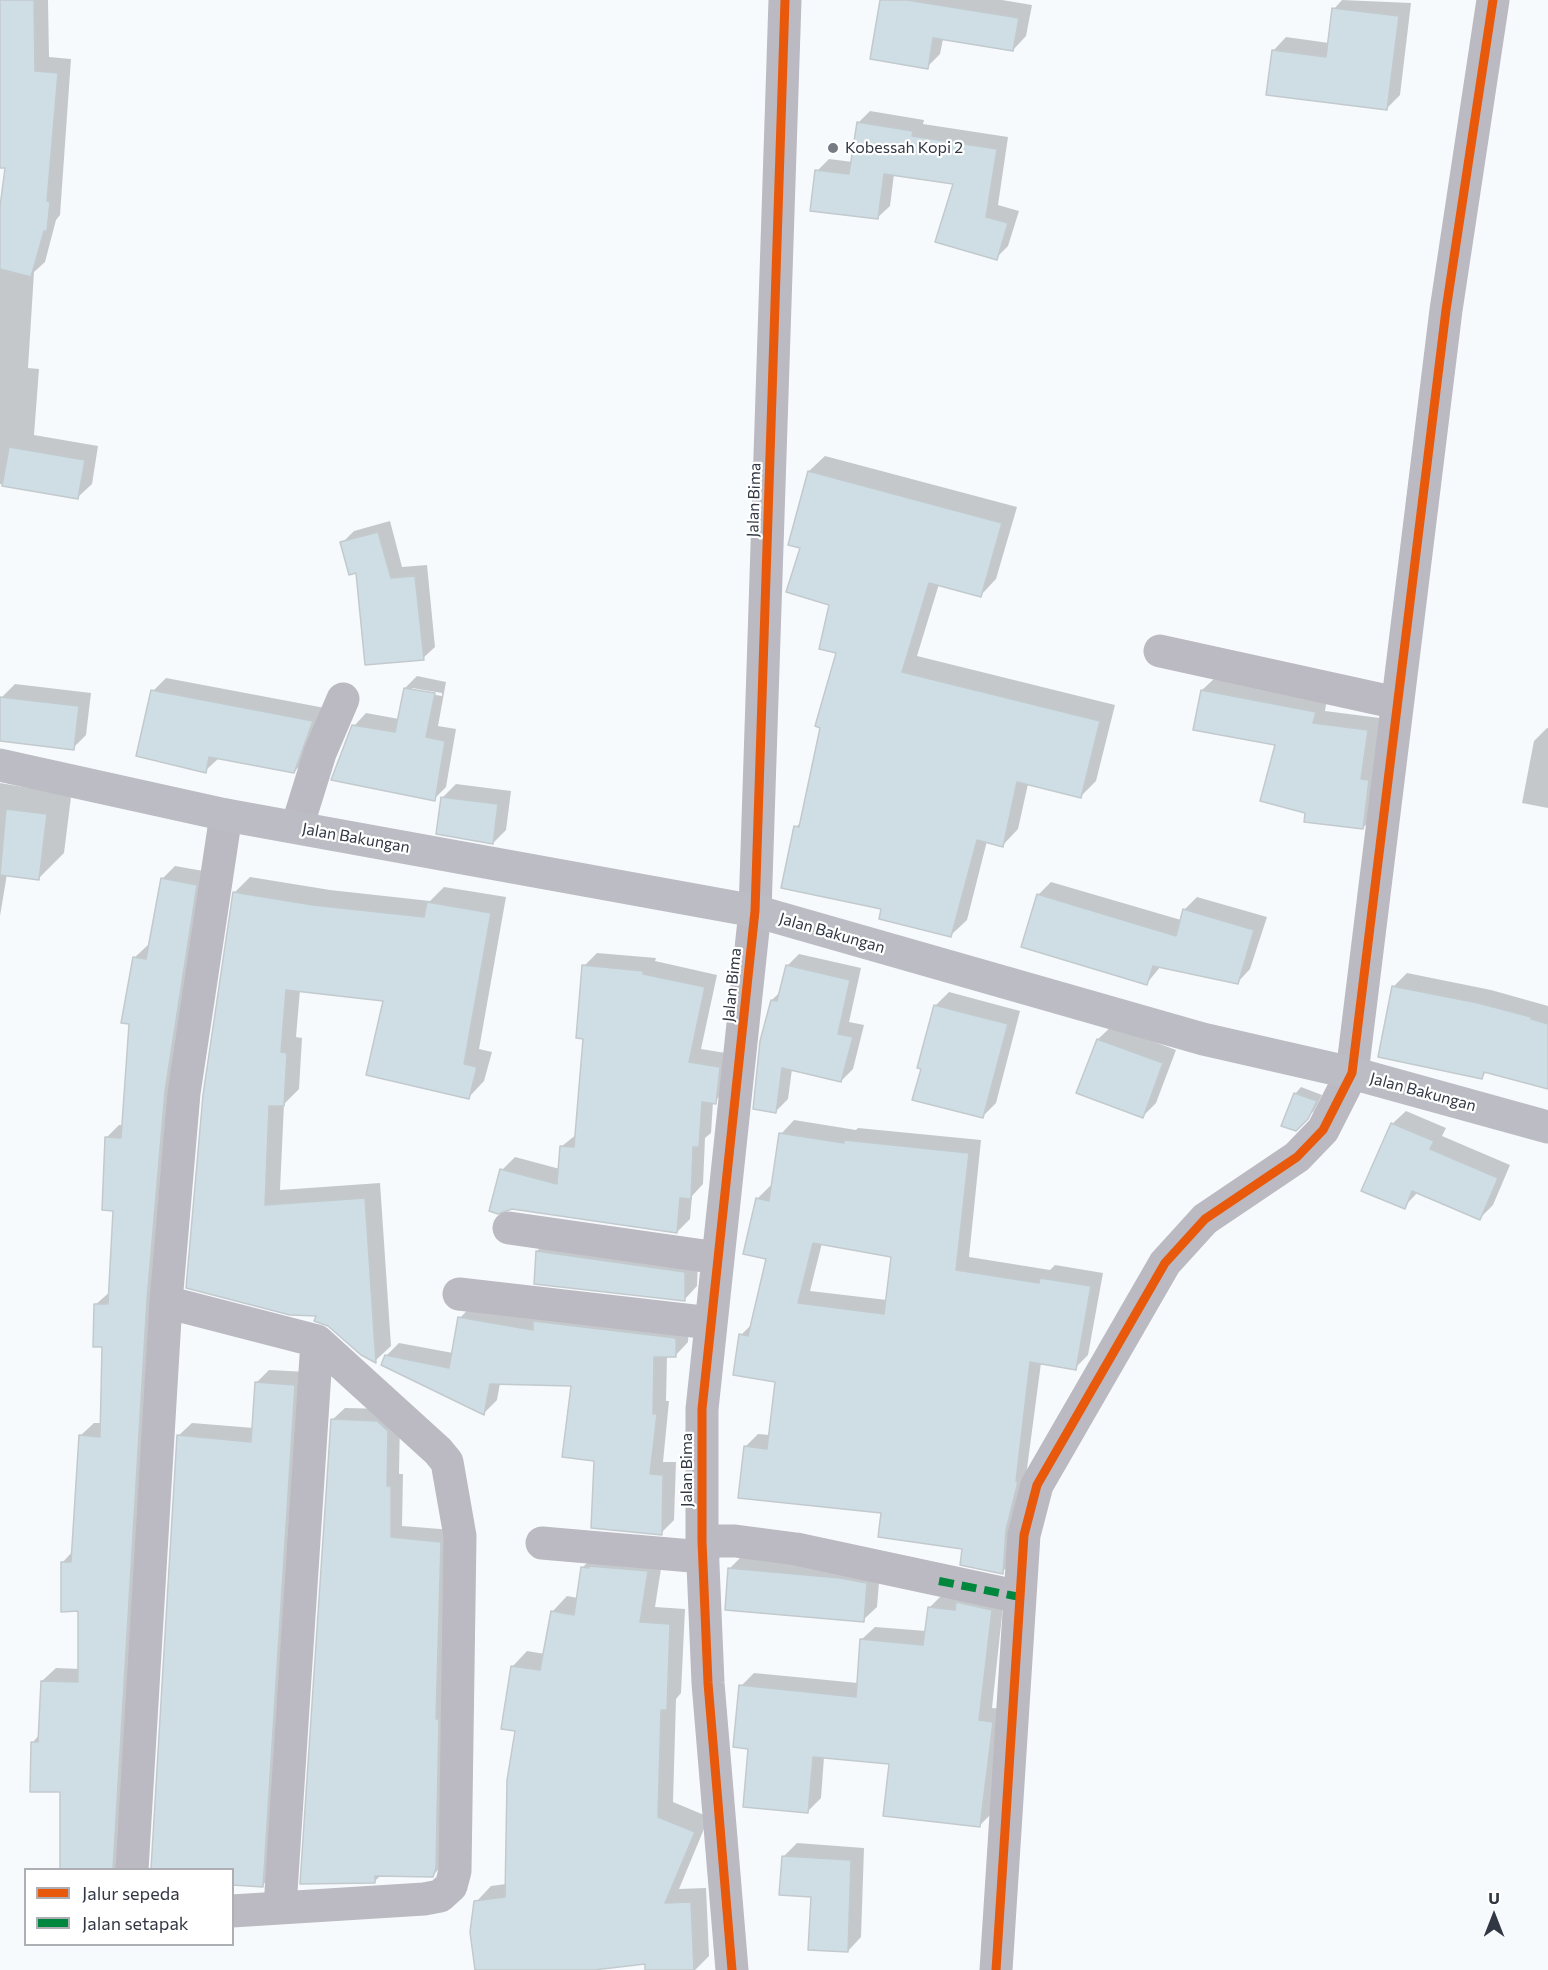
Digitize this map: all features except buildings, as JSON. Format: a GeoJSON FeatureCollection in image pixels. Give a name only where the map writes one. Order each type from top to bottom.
{"type":"FeatureCollection","features":[{"type":"Feature","properties":{"kind":"main road","name":"Jalan Bakungan"},"geometry":{"type":"LineString","coordinates":[[0,765],[226,815],[755,911],[1203,1039],[1352,1073],[1548,1127]]}},
{"type":"Feature","properties":{"kind":"street","name":"Jalan Bima"},"geometry":{"type":"LineString","coordinates":[[732,1970],[708,1683],[702,1549],[702,1409],[755,911],[785,0]]}},
{"type":"Feature","properties":{"kind":"street"},"geometry":{"type":"LineString","coordinates":[[996,1970],[1024,1535],[1036,1485],[1165,1263],[1205,1220],[1297,1157],[1323,1130],[1352,1073],[1446,310],[1493,0]]}},
{"type":"Feature","properties":{"kind":"street"},"geometry":{"type":"LineString","coordinates":[[1160,651],[1397,703]]}},
{"type":"Feature","properties":{"kind":"street"},"geometry":{"type":"LineString","coordinates":[[297,827],[321,753],[343,699]]}},
{"type":"Feature","properties":{"kind":"street"},"geometry":{"type":"LineString","coordinates":[[132,1868],[166,1302],[184,1093],[226,815]]}},
{"type":"Feature","properties":{"kind":"street"},"geometry":{"type":"LineString","coordinates":[[509,1228],[718,1258]]}},
{"type":"Feature","properties":{"kind":"street"},"geometry":{"type":"LineString","coordinates":[[459,1294],[711,1323]]}},
{"type":"Feature","properties":{"kind":"street"},"geometry":{"type":"LineString","coordinates":[[166,1302],[317,1341],[438,1451],[447,1462],[460,1536],[454,1871],[451,1886],[440,1896],[234,1911]]}},
{"type":"Feature","properties":{"kind":"street"},"geometry":{"type":"LineString","coordinates":[[280,1907],[317,1341]]}},
{"type":"Feature","properties":{"kind":"street"},"geometry":{"type":"LineString","coordinates":[[542,1543],[702,1549],[735,1540],[796,1549],[1020,1597]]}},
{"type":"Feature","properties":{"kind":"marked path"},"geometry":{"type":"LineString","coordinates":[[939,1581],[1020,1597]]}},
{"type":"Feature","properties":{"kind":"cycle path"},"geometry":{"type":"LineString","coordinates":[[732,1970],[708,1683],[702,1541],[702,1409],[755,911],[785,0]]}},
{"type":"Feature","properties":{"kind":"cycle path"},"geometry":{"type":"LineString","coordinates":[[996,1970],[1024,1535],[1037,1485],[1165,1263],[1205,1219],[1297,1157],[1323,1130],[1352,1073],[1446,310],[1493,0]]}},
{"type":"Feature","properties":{"kind":"place","name":"Kobessah Kopi 2"},"geometry":{"type":"Point","coordinates":[833,148]}}]}
